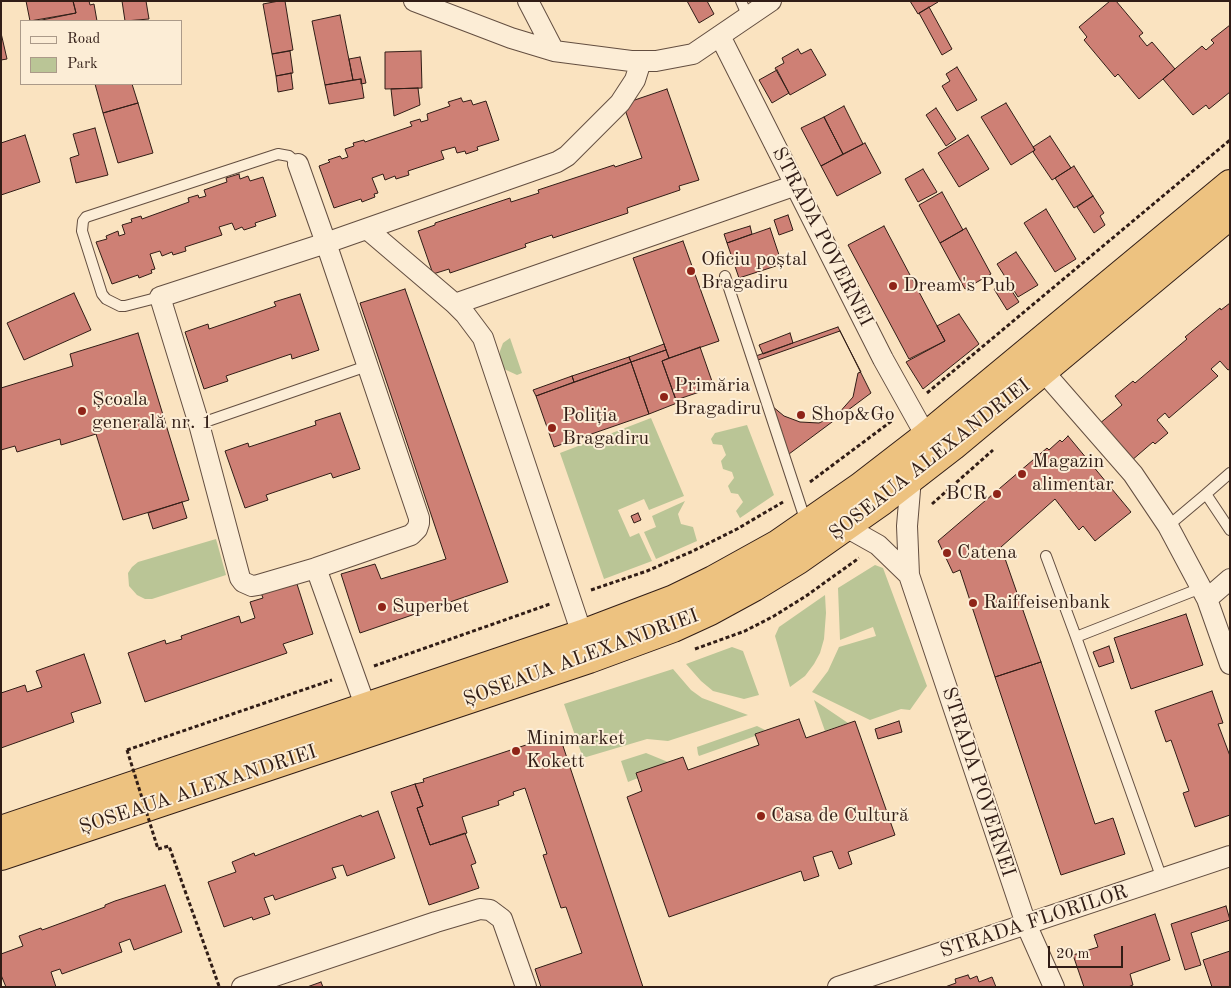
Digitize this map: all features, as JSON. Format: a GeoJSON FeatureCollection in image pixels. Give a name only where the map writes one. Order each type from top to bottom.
{"type":"FeatureCollection","features":[{"type":"Feature","properties":{"kind":"highway","name":"ȘOSEAUA ALEXANDRIEI"},"geometry":{"type":"LineString","coordinates":[[1,830],[582,634],[698,588],[778,544],[860,487],[926,436],[1230,184]]}},
{"type":"Feature","properties":{"kind":"highway","name":"ȘOSEAUA ALEXANDRIEI"},"geometry":{"type":"LineString","coordinates":[[1,856],[381,730],[672,628],[710,611],[754,587],[846,528],[953,446],[1230,215]]}},
{"type":"Feature","properties":{"kind":"street"},"geometry":{"type":"LineString","coordinates":[[414,1],[511,38],[554,51],[641,61],[656,61],[693,54],[736,20],[772,1]]}},
{"type":"Feature","properties":{"kind":"street"},"geometry":{"type":"LineString","coordinates":[[528,1],[554,51]]}},
{"type":"Feature","properties":{"kind":"street","name":"STRADA POVERNEI"},"geometry":{"type":"LineString","coordinates":[[736,20],[796,185],[883,359],[926,436]]}},
{"type":"Feature","properties":{"kind":"street"},"geometry":{"type":"LineString","coordinates":[[298,164],[326,243],[418,518],[417,529],[411,535],[316,568],[252,586],[243,582],[240,578],[199,424],[160,297],[326,243],[557,162],[567,156],[620,103],[635,80],[641,61]]}},
{"type":"Feature","properties":{"kind":"street"},"geometry":{"type":"LineString","coordinates":[[454,304],[796,185]]}},
{"type":"Feature","properties":{"kind":"street","name":"ȘOSEAUA ALEXANDRIEI"},"geometry":{"type":"LineString","coordinates":[[367,229],[454,304],[484,338],[582,634]]}},
{"type":"Feature","properties":{"kind":"street"},"geometry":{"type":"LineString","coordinates":[[1043,371],[1132,474],[1168,526],[1204,593],[1230,664]]}},
{"type":"Feature","properties":{"kind":"street"},"geometry":{"type":"LineString","coordinates":[[908,575],[907,526],[910,478]]}},
{"type":"Feature","properties":{"kind":"street"},"geometry":{"type":"LineString","coordinates":[[846,528],[878,545],[908,575]]}},
{"type":"Feature","properties":{"kind":"street"},"geometry":{"type":"LineString","coordinates":[[316,568],[366,708]]}},
{"type":"Feature","properties":{"kind":"street","name":"STRADA POVERNEI"},"geometry":{"type":"LineString","coordinates":[[908,575],[1026,924],[1054,987]]}},
{"type":"Feature","properties":{"kind":"street"},"geometry":{"type":"LineString","coordinates":[[1204,593],[1230,579]]}},
{"type":"Feature","properties":{"kind":"street","name":"STRADA FLORILOR"},"geometry":{"type":"LineString","coordinates":[[838,987],[1230,856]]}},
{"type":"Feature","properties":{"kind":"street"},"geometry":{"type":"LineString","coordinates":[[248,986],[426,925],[480,909],[490,910],[502,919],[526,987]]}},
{"type":"Feature","properties":{"kind":"lane"},"geometry":{"type":"LineString","coordinates":[[160,297],[126,306],[120,306],[106,299],[102,294],[82,231],[83,221],[86,217],[278,154],[288,156],[298,164]]}},
{"type":"Feature","properties":{"kind":"lane"},"geometry":{"type":"LineString","coordinates":[[725,276],[807,525]]}},
{"type":"Feature","properties":{"kind":"lane"},"geometry":{"type":"LineString","coordinates":[[199,424],[367,366]]}},
{"type":"Feature","properties":{"kind":"lane"},"geometry":{"type":"LineString","coordinates":[[1168,526],[1230,473]]}},
{"type":"Feature","properties":{"kind":"lane"},"geometry":{"type":"LineString","coordinates":[[1206,494],[1230,530]]}},
{"type":"Feature","properties":{"kind":"lane"},"geometry":{"type":"LineString","coordinates":[[1046,556],[1162,878]]}},
{"type":"Feature","properties":{"kind":"lane"},"geometry":{"type":"LineString","coordinates":[[1076,637],[1204,593]]}},
{"type":"Feature","properties":{"kind":"path"},"geometry":{"type":"LineString","coordinates":[[808,483],[910,408],[1230,140]]}},
{"type":"Feature","properties":{"kind":"path"},"geometry":{"type":"LineString","coordinates":[[220,987],[169,846],[158,849],[127,750],[646,571],[737,529],[785,501]]}},
{"type":"Feature","properties":{"kind":"green space"},"geometry":{"type":"Polygon","coordinates":[[[510,338],[522,373],[517,375],[504,369],[500,360],[500,351],[503,343],[510,338]]]}},
{"type":"Feature","properties":{"kind":"green space"},"geometry":{"type":"Polygon","coordinates":[[[651,418],[684,496],[649,510],[644,499],[618,510],[630,537],[639,533],[652,561],[604,579],[560,453],[651,418]]]}},
{"type":"Feature","properties":{"kind":"green space"},"geometry":{"type":"Polygon","coordinates":[[[747,425],[774,495],[740,518],[736,511],[743,502],[738,494],[731,493],[728,486],[734,478],[732,472],[723,469],[721,461],[726,455],[722,445],[713,444],[711,439],[715,433],[747,425]]]}},
{"type":"Feature","properties":{"kind":"green space"},"geometry":{"type":"Polygon","coordinates":[[[685,501],[678,514],[681,524],[693,527],[697,541],[656,559],[644,532],[656,527],[652,516],[685,501]]]}},
{"type":"Feature","properties":{"kind":"green space"},"geometry":{"type":"Polygon","coordinates":[[[216,539],[226,575],[152,599],[145,599],[137,595],[129,586],[128,573],[138,562],[216,539]]]}},
{"type":"Feature","properties":{"kind":"green space"},"geometry":{"type":"Polygon","coordinates":[[[875,565],[883,568],[927,686],[910,710],[901,709],[870,720],[812,692],[828,671],[839,647],[876,636],[873,627],[840,640],[838,588],[875,565]]]}},
{"type":"Feature","properties":{"kind":"green space"},"geometry":{"type":"Polygon","coordinates":[[[825,595],[824,639],[820,653],[805,676],[790,687],[775,636],[779,627],[825,595]]]}},
{"type":"Feature","properties":{"kind":"green space"},"geometry":{"type":"Polygon","coordinates":[[[732,647],[743,651],[759,695],[744,699],[713,691],[686,664],[732,647]]]}},
{"type":"Feature","properties":{"kind":"green space"},"geometry":{"type":"Polygon","coordinates":[[[673,669],[691,690],[702,698],[748,715],[668,741],[647,739],[583,758],[564,704],[673,669]]]}},
{"type":"Feature","properties":{"kind":"green space"},"geometry":{"type":"Polygon","coordinates":[[[814,700],[848,723],[825,731],[814,700]]]}},
{"type":"Feature","properties":{"kind":"green space"},"geometry":{"type":"Polygon","coordinates":[[[757,726],[765,730],[755,734],[755,736],[699,756],[698,754],[697,747],[757,726]]]}},
{"type":"Feature","properties":{"kind":"green space"},"geometry":{"type":"Polygon","coordinates":[[[646,753],[668,762],[636,773],[638,778],[628,782],[621,761],[646,753]]]}},
{"type":"Feature","properties":{"kind":"building"},"geometry":{"type":"Polygon","coordinates":[[[26,1],[73,1],[76,13],[30,20],[26,1]]]}},
{"type":"Feature","properties":{"kind":"building"},"geometry":{"type":"Polygon","coordinates":[[[73,1],[89,1],[90,5],[94,4],[97,20],[42,20],[76,13],[73,1]]]}},
{"type":"Feature","properties":{"kind":"building"},"geometry":{"type":"Polygon","coordinates":[[[122,1],[146,1],[149,19],[125,20],[122,1]]]}},
{"type":"Feature","properties":{"kind":"building"},"geometry":{"type":"Polygon","coordinates":[[[285,1],[293,50],[272,54],[263,4],[285,1]]]}},
{"type":"Feature","properties":{"kind":"building"},"geometry":{"type":"Polygon","coordinates":[[[687,1],[707,1],[714,14],[699,23],[687,1]]]}},
{"type":"Feature","properties":{"kind":"building"},"geometry":{"type":"Polygon","coordinates":[[[910,1],[938,1],[938,2],[918,14],[910,1]]]}},
{"type":"Feature","properties":{"kind":"building"},"geometry":{"type":"Polygon","coordinates":[[[1110,1],[1116,1],[1143,33],[1139,36],[1147,46],[1152,42],[1175,69],[1139,99],[1118,74],[1115,77],[1084,40],[1087,37],[1079,27],[1110,1]]]}},
{"type":"Feature","properties":{"kind":"building"},"geometry":{"type":"Polygon","coordinates":[[[929,7],[952,49],[942,55],[919,13],[929,7]]]}},
{"type":"Feature","properties":{"kind":"building"},"geometry":{"type":"Polygon","coordinates":[[[340,15],[353,80],[325,85],[312,21],[340,15]]]}},
{"type":"Feature","properties":{"kind":"building"},"geometry":{"type":"Polygon","coordinates":[[[1230,25],[1230,92],[1209,109],[1206,105],[1193,115],[1163,79],[1202,46],[1206,50],[1214,43],[1211,40],[1230,25]]]}},
{"type":"Feature","properties":{"kind":"building"},"geometry":{"type":"Polygon","coordinates":[[[1,33],[7,59],[1,60],[1,33]]]}},
{"type":"Feature","properties":{"kind":"building"},"geometry":{"type":"Polygon","coordinates":[[[798,49],[801,54],[811,49],[826,75],[790,95],[775,68],[784,63],[782,58],[798,49]]]}},
{"type":"Feature","properties":{"kind":"building"},"geometry":{"type":"Polygon","coordinates":[[[290,51],[293,73],[276,76],[272,54],[290,51]]]}},
{"type":"Feature","properties":{"kind":"building"},"geometry":{"type":"Polygon","coordinates":[[[421,51],[422,88],[385,89],[385,52],[421,51]]]}},
{"type":"Feature","properties":{"kind":"building"},"geometry":{"type":"Polygon","coordinates":[[[360,57],[366,83],[361,84],[361,79],[353,80],[349,59],[360,57]]]}},
{"type":"Feature","properties":{"kind":"building"},"geometry":{"type":"Polygon","coordinates":[[[957,67],[977,100],[957,111],[942,86],[950,81],[946,74],[957,67]]]}},
{"type":"Feature","properties":{"kind":"building"},"geometry":{"type":"Polygon","coordinates":[[[777,70],[789,93],[772,103],[759,80],[777,70]]]}},
{"type":"Feature","properties":{"kind":"building"},"geometry":{"type":"Polygon","coordinates":[[[291,73],[293,89],[278,92],[276,76],[291,73]]]}},
{"type":"Feature","properties":{"kind":"building"},"geometry":{"type":"Polygon","coordinates":[[[361,79],[364,98],[329,104],[325,85],[361,79]]]}},
{"type":"Feature","properties":{"kind":"building"},"geometry":{"type":"Polygon","coordinates":[[[95,85],[132,85],[138,103],[103,113],[95,85]]]}},
{"type":"Feature","properties":{"kind":"building"},"geometry":{"type":"Polygon","coordinates":[[[418,88],[420,105],[394,116],[391,89],[418,88]]]}},
{"type":"Feature","properties":{"kind":"building"},"geometry":{"type":"Polygon","coordinates":[[[667,89],[699,180],[679,186],[680,190],[627,208],[628,213],[553,238],[552,235],[525,244],[526,247],[450,273],[449,269],[433,274],[418,231],[435,225],[435,223],[510,198],[511,202],[539,193],[538,190],[614,165],[615,167],[642,158],[623,104],[667,89]]]}},
{"type":"Feature","properties":{"kind":"building"},"geometry":{"type":"Polygon","coordinates":[[[461,98],[463,102],[471,100],[473,105],[486,101],[499,140],[477,147],[478,150],[466,154],[465,151],[457,153],[455,147],[441,151],[444,159],[408,171],[409,175],[396,179],[395,176],[385,180],[383,174],[372,178],[378,193],[374,194],[375,197],[362,202],[361,199],[334,208],[319,166],[330,162],[328,160],[340,156],[342,159],[348,157],[345,149],[354,146],[353,143],[364,140],[365,142],[412,126],[410,122],[420,119],[421,122],[428,120],[427,114],[450,106],[448,102],[461,98]]]}},
{"type":"Feature","properties":{"kind":"building"},"geometry":{"type":"Polygon","coordinates":[[[138,103],[153,153],[118,163],[103,113],[138,103]]]}},
{"type":"Feature","properties":{"kind":"building"},"geometry":{"type":"Polygon","coordinates":[[[1006,103],[1035,150],[1011,165],[981,117],[1006,103]]]}},
{"type":"Feature","properties":{"kind":"building"},"geometry":{"type":"Polygon","coordinates":[[[844,106],[863,144],[843,154],[824,117],[844,106]]]}},
{"type":"Feature","properties":{"kind":"building"},"geometry":{"type":"Polygon","coordinates":[[[936,108],[956,139],[946,146],[926,115],[936,108]]]}},
{"type":"Feature","properties":{"kind":"building"},"geometry":{"type":"Polygon","coordinates":[[[824,117],[843,154],[821,166],[801,128],[824,117]]]}},
{"type":"Feature","properties":{"kind":"building"},"geometry":{"type":"Polygon","coordinates":[[[95,128],[108,175],[76,183],[70,158],[79,155],[73,134],[95,128]]]}},
{"type":"Feature","properties":{"kind":"building"},"geometry":{"type":"Polygon","coordinates":[[[25,135],[40,182],[1,195],[1,143],[25,135]]]}},
{"type":"Feature","properties":{"kind":"building"},"geometry":{"type":"Polygon","coordinates":[[[968,135],[989,169],[959,187],[938,153],[968,135]]]}},
{"type":"Feature","properties":{"kind":"building"},"geometry":{"type":"Polygon","coordinates":[[[1050,136],[1071,168],[1052,180],[1033,152],[1035,150],[1033,147],[1050,136]]]}},
{"type":"Feature","properties":{"kind":"building"},"geometry":{"type":"Polygon","coordinates":[[[865,143],[881,173],[837,196],[821,166],[865,143]]]}},
{"type":"Feature","properties":{"kind":"building"},"geometry":{"type":"Polygon","coordinates":[[[1074,166],[1093,196],[1074,208],[1055,178],[1074,166]]]}},
{"type":"Feature","properties":{"kind":"building"},"geometry":{"type":"Polygon","coordinates":[[[923,169],[937,192],[918,202],[905,179],[923,169]]]}},
{"type":"Feature","properties":{"kind":"building"},"geometry":{"type":"Polygon","coordinates":[[[239,174],[240,179],[248,176],[250,181],[263,177],[276,216],[255,223],[256,226],[244,230],[242,227],[235,230],[232,223],[219,227],[222,235],[185,247],[186,251],[173,255],[172,252],[162,256],[160,251],[150,254],[155,269],[151,270],[152,273],[139,278],[138,275],[112,284],[96,242],[107,239],[106,236],[118,231],[119,236],[125,234],[122,225],[132,222],[131,219],[141,216],[142,219],[189,202],[188,198],[198,195],[199,198],[206,196],[204,190],[227,182],[226,178],[239,174]]]}},
{"type":"Feature","properties":{"kind":"building"},"geometry":{"type":"Polygon","coordinates":[[[942,192],[963,230],[940,243],[919,205],[942,192]]]}},
{"type":"Feature","properties":{"kind":"building"},"geometry":{"type":"Polygon","coordinates":[[[1093,196],[1104,213],[1100,216],[1105,225],[1094,233],[1077,207],[1093,196]]]}},
{"type":"Feature","properties":{"kind":"building"},"geometry":{"type":"Polygon","coordinates":[[[1046,209],[1076,259],[1055,272],[1024,223],[1046,209]]]}},
{"type":"Feature","properties":{"kind":"building"},"geometry":{"type":"Polygon","coordinates":[[[788,215],[793,230],[779,235],[774,220],[788,215]]]}},
{"type":"Feature","properties":{"kind":"building"},"geometry":{"type":"Polygon","coordinates":[[[750,226],[752,234],[727,243],[724,234],[750,226]]]}},
{"type":"Feature","properties":{"kind":"building","name":"Dream's Pub"},"geometry":{"type":"Polygon","coordinates":[[[884,226],[945,341],[909,359],[848,245],[884,226]]]}},
{"type":"Feature","properties":{"kind":"building"},"geometry":{"type":"Polygon","coordinates":[[[770,228],[782,264],[739,278],[727,243],[770,228]]]}},
{"type":"Feature","properties":{"kind":"building"},"geometry":{"type":"Polygon","coordinates":[[[966,228],[991,274],[965,289],[940,243],[966,228]]]}},
{"type":"Feature","properties":{"kind":"building"},"geometry":{"type":"Polygon","coordinates":[[[683,241],[719,341],[669,358],[633,258],[683,241]]]}},
{"type":"Feature","properties":{"kind":"building"},"geometry":{"type":"Polygon","coordinates":[[[1016,252],[1038,285],[1018,297],[997,264],[1016,252]]]}},
{"type":"Feature","properties":{"kind":"building"},"geometry":{"type":"Polygon","coordinates":[[[1006,282],[1019,302],[1007,310],[994,289],[1006,282]]]}},
{"type":"Feature","properties":{"kind":"building"},"geometry":{"type":"Polygon","coordinates":[[[405,289],[508,582],[360,633],[341,574],[375,564],[381,579],[446,559],[360,303],[405,289]]]}},
{"type":"Feature","properties":{"kind":"building"},"geometry":{"type":"Polygon","coordinates":[[[74,293],[91,330],[24,360],[7,323],[74,293]]]}},
{"type":"Feature","properties":{"kind":"building"},"geometry":{"type":"Polygon","coordinates":[[[300,294],[319,350],[292,359],[291,354],[226,376],[228,381],[204,389],[185,332],[208,324],[209,329],[276,306],[274,302],[300,294]]]}},
{"type":"Feature","properties":{"kind":"building"},"geometry":{"type":"Polygon","coordinates":[[[1230,303],[1230,369],[1228,370],[1220,361],[1211,369],[1218,376],[1169,418],[1165,413],[1157,420],[1168,433],[1155,444],[1153,442],[1131,461],[1099,424],[1122,405],[1115,396],[1133,381],[1135,383],[1187,339],[1185,337],[1220,308],[1221,310],[1230,303]]]}},
{"type":"Feature","properties":{"kind":"building"},"geometry":{"type":"Polygon","coordinates":[[[959,314],[979,344],[923,389],[906,362],[945,341],[937,326],[959,314]]]}},
{"type":"Feature","properties":{"kind":"building"},"geometry":{"type":"Polygon","coordinates":[[[838,327],[871,393],[789,454],[753,357],[838,327]]]}},
{"type":"Feature","properties":{"kind":"building"},"geometry":{"type":"Polygon","coordinates":[[[840,331],[861,372],[858,373],[853,397],[838,414],[819,423],[800,422],[784,416],[772,406],[755,361],[840,331]]]}},
{"type":"Feature","properties":{"kind":"building","name":"Școala generală nr. 1"},"geometry":{"type":"Polygon","coordinates":[[[138,333],[189,500],[123,520],[96,434],[61,445],[60,439],[17,452],[15,446],[1,450],[1,388],[73,366],[70,354],[138,333]]]}},
{"type":"Feature","properties":{"kind":"building"},"geometry":{"type":"Polygon","coordinates":[[[790,333],[793,343],[763,354],[759,345],[790,333]]]}},
{"type":"Feature","properties":{"kind":"building"},"geometry":{"type":"Polygon","coordinates":[[[664,344],[666,350],[631,362],[629,357],[664,344]]]}},
{"type":"Feature","properties":{"kind":"building"},"geometry":{"type":"Polygon","coordinates":[[[700,347],[714,387],[676,400],[662,361],[700,347]]]}},
{"type":"Feature","properties":{"kind":"building"},"geometry":{"type":"Polygon","coordinates":[[[666,350],[669,358],[662,361],[677,403],[649,414],[631,362],[666,350]]]}},
{"type":"Feature","properties":{"kind":"building"},"geometry":{"type":"Polygon","coordinates":[[[629,357],[631,362],[574,382],[572,376],[629,357]]]}},
{"type":"Feature","properties":{"kind":"building"},"geometry":{"type":"Polygon","coordinates":[[[631,362],[649,414],[554,447],[536,396],[631,362]]]}},
{"type":"Feature","properties":{"kind":"building"},"geometry":{"type":"Polygon","coordinates":[[[572,376],[574,382],[536,396],[533,390],[572,376]]]}},
{"type":"Feature","properties":{"kind":"building"},"geometry":{"type":"Polygon","coordinates":[[[340,413],[360,469],[333,478],[331,473],[266,495],[268,500],[245,508],[225,451],[248,443],[249,447],[316,425],[315,421],[340,413]]]}},
{"type":"Feature","properties":{"kind":"building"},"geometry":{"type":"Polygon","coordinates":[[[1068,436],[1131,512],[1095,541],[1083,526],[1079,530],[1055,499],[1001,547],[1041,662],[995,677],[960,570],[953,573],[938,541],[1047,448],[1049,450],[1060,440],[1062,442],[1068,436]]]}},
{"type":"Feature","properties":{"kind":"building"},"geometry":{"type":"Polygon","coordinates":[[[182,502],[187,518],[153,529],[148,513],[182,502]]]}},
{"type":"Feature","properties":{"kind":"building"},"geometry":{"type":"Polygon","coordinates":[[[638,513],[641,520],[634,523],[631,516],[638,513]]]}},
{"type":"Feature","properties":{"kind":"building"},"geometry":{"type":"Polygon","coordinates":[[[296,581],[313,634],[283,644],[287,653],[145,702],[128,653],[165,640],[166,644],[182,639],[181,636],[239,616],[241,623],[255,618],[250,602],[263,598],[261,593],[296,581]]]}},
{"type":"Feature","properties":{"kind":"building"},"geometry":{"type":"Polygon","coordinates":[[[1186,614],[1203,665],[1131,689],[1114,638],[1186,614]]]}},
{"type":"Feature","properties":{"kind":"building"},"geometry":{"type":"Polygon","coordinates":[[[1109,646],[1114,662],[1099,667],[1093,652],[1109,646]]]}},
{"type":"Feature","properties":{"kind":"building"},"geometry":{"type":"Polygon","coordinates":[[[84,654],[101,703],[71,713],[74,722],[1,748],[1,693],[25,685],[27,692],[42,687],[36,671],[84,654]]]}},
{"type":"Feature","properties":{"kind":"building"},"geometry":{"type":"Polygon","coordinates":[[[1041,662],[1095,824],[1113,818],[1125,854],[1061,875],[995,677],[1041,662]]]}},
{"type":"Feature","properties":{"kind":"building"},"geometry":{"type":"Polygon","coordinates":[[[1212,691],[1223,723],[1218,724],[1230,756],[1230,815],[1195,827],[1183,793],[1189,791],[1171,740],[1166,742],[1155,711],[1212,691]]]}},
{"type":"Feature","properties":{"kind":"building","name":"Casa de Cultură"},"geometry":{"type":"Polygon","coordinates":[[[799,719],[806,738],[855,721],[895,835],[848,852],[852,864],[839,869],[832,851],[813,857],[819,876],[804,881],[801,871],[669,917],[627,797],[642,791],[636,773],[683,757],[688,770],[759,745],[755,734],[799,719]]]}},
{"type":"Feature","properties":{"kind":"building"},"geometry":{"type":"Polygon","coordinates":[[[899,721],[902,732],[878,739],[875,729],[899,721]]]}},
{"type":"Feature","properties":{"kind":"building"},"geometry":{"type":"Polygon","coordinates":[[[560,737],[643,987],[541,987],[535,969],[582,953],[566,907],[561,908],[543,855],[547,854],[525,788],[513,792],[514,795],[498,801],[499,805],[462,817],[467,833],[430,845],[417,808],[423,806],[415,784],[424,782],[423,779],[538,741],[539,744],[560,737]]]}},
{"type":"Feature","properties":{"kind":"building"},"geometry":{"type":"Polygon","coordinates":[[[415,784],[423,806],[417,808],[430,845],[465,833],[476,863],[471,865],[479,888],[429,905],[391,792],[415,784]]]}},
{"type":"Feature","properties":{"kind":"building"},"geometry":{"type":"Polygon","coordinates":[[[378,811],[395,858],[347,876],[343,865],[332,868],[336,878],[275,900],[273,895],[264,898],[270,914],[253,920],[252,917],[224,927],[208,882],[236,872],[232,862],[254,853],[255,856],[361,815],[362,817],[378,811]]]}},
{"type":"Feature","properties":{"kind":"building"},"geometry":{"type":"Polygon","coordinates":[[[165,885],[182,932],[134,950],[130,939],[119,943],[122,952],[62,974],[60,969],[51,972],[56,987],[6,987],[1,975],[1,954],[23,946],[19,936],[41,928],[42,930],[45,929],[105,907],[105,905],[115,901],[165,885]]]}},
{"type":"Feature","properties":{"kind":"building"},"geometry":{"type":"Polygon","coordinates":[[[1226,906],[1230,920],[1191,933],[1201,965],[1185,970],[1171,924],[1226,906]]]}},
{"type":"Feature","properties":{"kind":"building"},"geometry":{"type":"Polygon","coordinates":[[[1155,914],[1170,960],[1130,974],[1133,985],[1128,987],[1084,987],[1073,955],[1098,947],[1094,935],[1155,914]]]}},
{"type":"Feature","properties":{"kind":"building"},"geometry":{"type":"Polygon","coordinates":[[[1230,951],[1230,987],[1212,987],[1203,960],[1230,951]]]}},
{"type":"Feature","properties":{"kind":"building"},"geometry":{"type":"Polygon","coordinates":[[[968,975],[970,979],[977,976],[979,982],[992,977],[996,987],[945,987],[956,983],[955,979],[968,975]]]}},
{"type":"Feature","properties":{"kind":"building"},"geometry":{"type":"Polygon","coordinates":[[[321,982],[323,987],[307,987],[321,982]]]}},
{"type":"Feature","properties":{"kind":"place","name":"Oficiu poștal Bragadiru"},"geometry":{"type":"Point","coordinates":[691,271]}},
{"type":"Feature","properties":{"kind":"place","name":"Dream's Pub"},"geometry":{"type":"Point","coordinates":[893,286]}},
{"type":"Feature","properties":{"kind":"place","name":"Primăria Bragadiru"},"geometry":{"type":"Point","coordinates":[664,397]}},
{"type":"Feature","properties":{"kind":"place","name":"Școala generală nr. 1"},"geometry":{"type":"Point","coordinates":[82,411]}},
{"type":"Feature","properties":{"kind":"place","name":"Shop&Go"},"geometry":{"type":"Point","coordinates":[801,415]}},
{"type":"Feature","properties":{"kind":"place","name":"Poliția Bragadiru"},"geometry":{"type":"Point","coordinates":[552,428]}},
{"type":"Feature","properties":{"kind":"place","name":"Magazin alimentar"},"geometry":{"type":"Point","coordinates":[1022,474]}},
{"type":"Feature","properties":{"kind":"place","name":"BCR"},"geometry":{"type":"Point","coordinates":[997,494]}},
{"type":"Feature","properties":{"kind":"place","name":"Catena"},"geometry":{"type":"Point","coordinates":[947,553]}},
{"type":"Feature","properties":{"kind":"place","name":"Raiffeisenbank"},"geometry":{"type":"Point","coordinates":[973,603]}},
{"type":"Feature","properties":{"kind":"place","name":"Superbet"},"geometry":{"type":"Point","coordinates":[382,607]}},
{"type":"Feature","properties":{"kind":"place","name":"Minimarket Kokett"},"geometry":{"type":"Point","coordinates":[516,751]}},
{"type":"Feature","properties":{"kind":"place","name":"Casa de Cultură"},"geometry":{"type":"Point","coordinates":[761,816]}}]}
